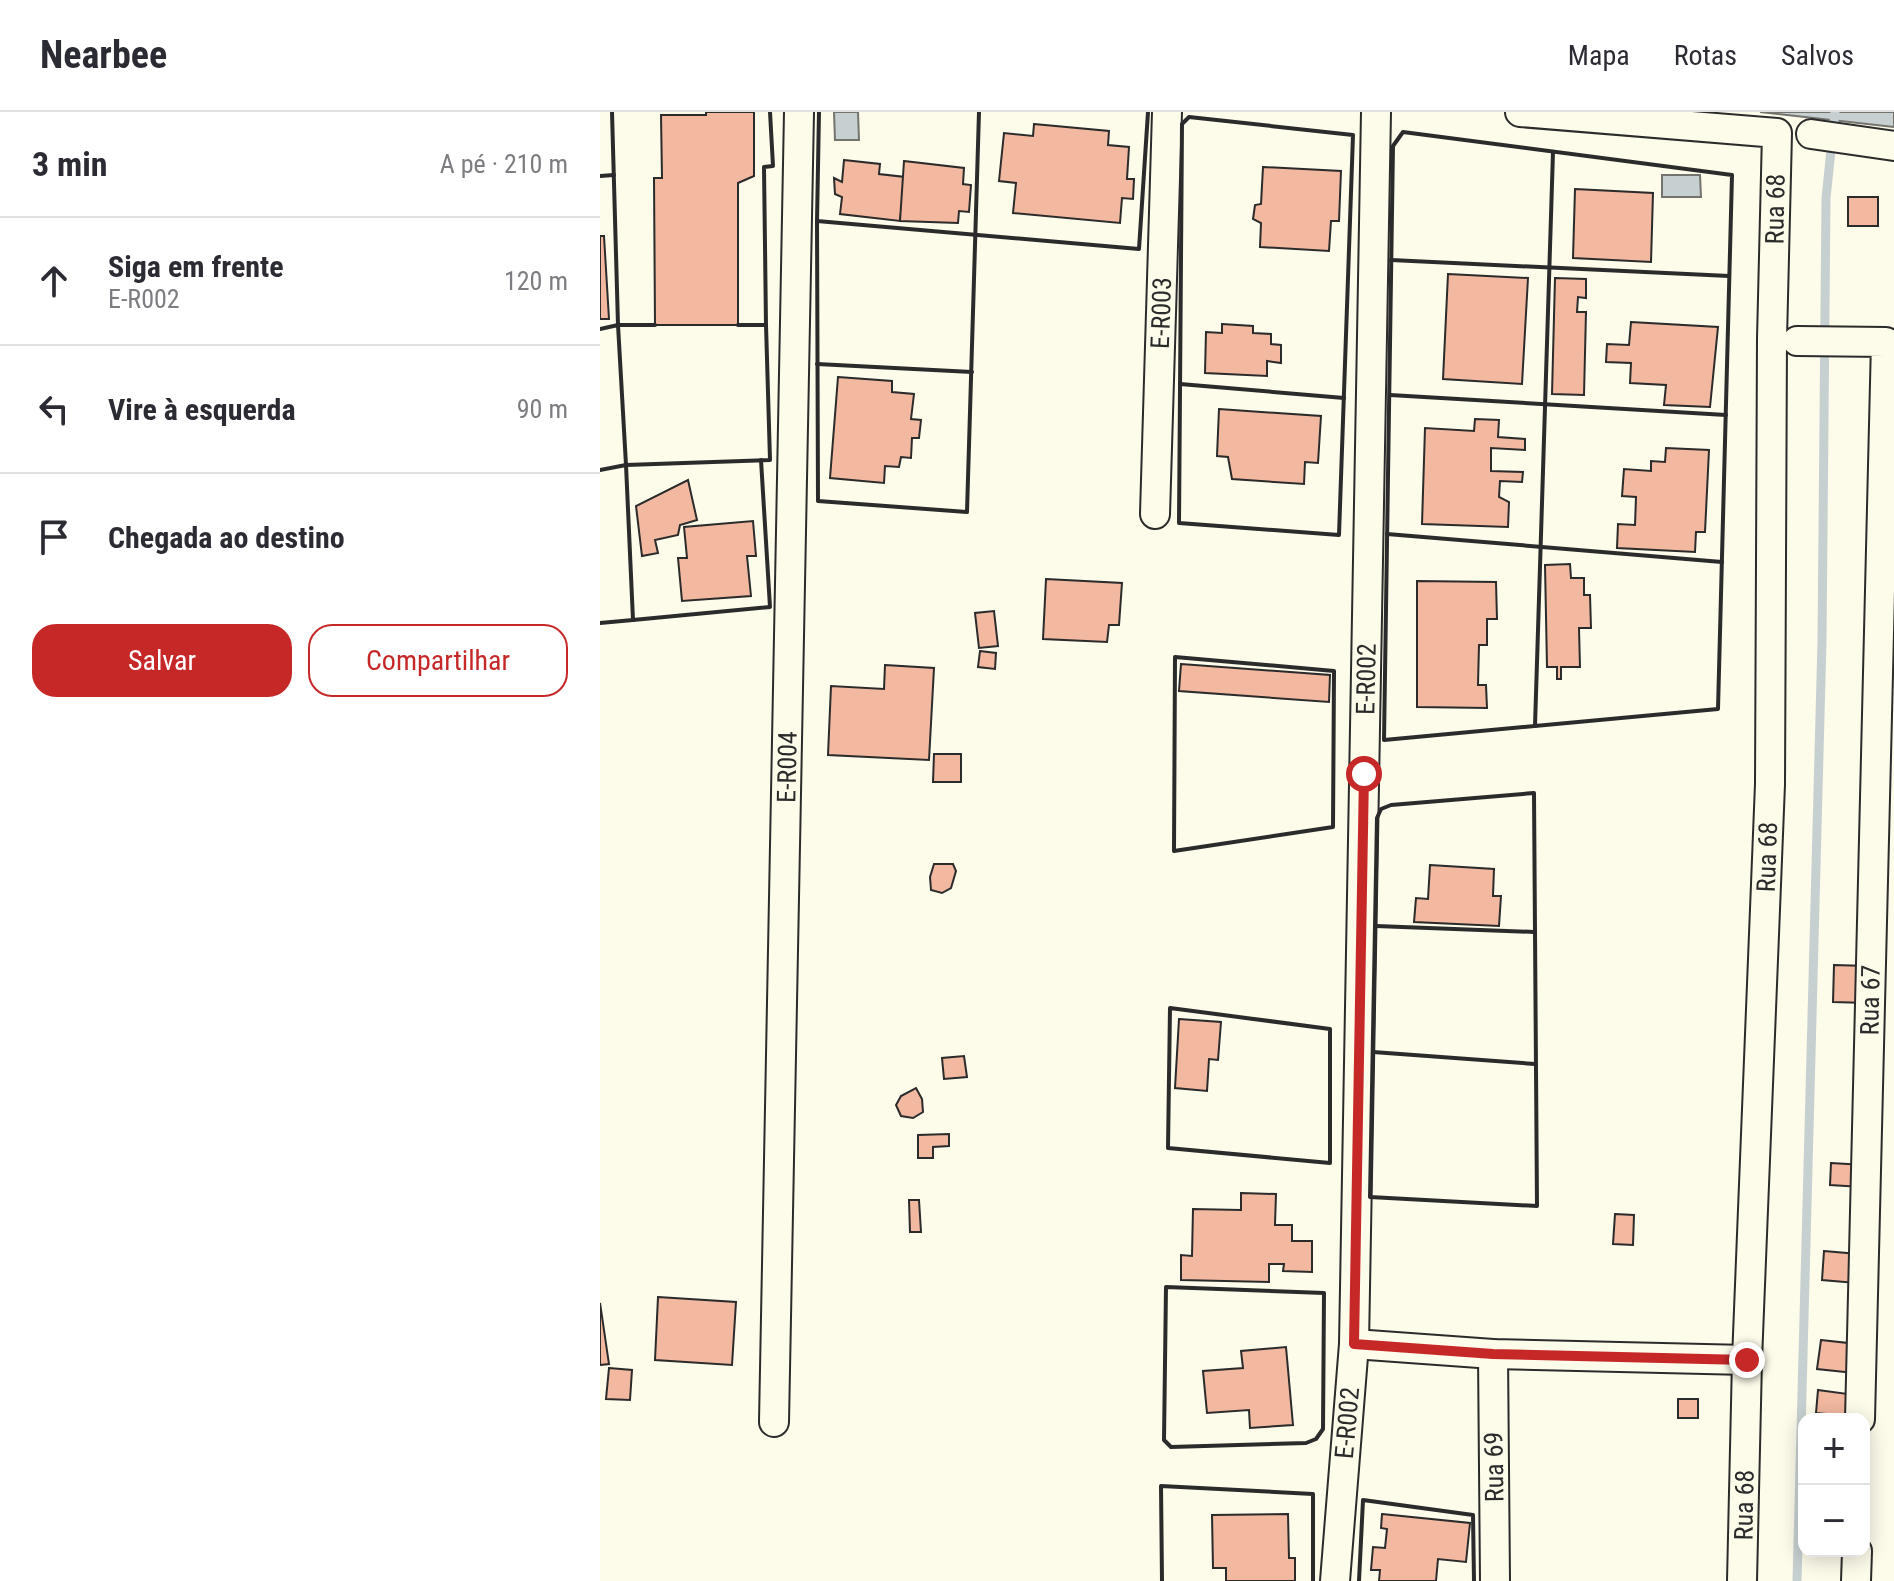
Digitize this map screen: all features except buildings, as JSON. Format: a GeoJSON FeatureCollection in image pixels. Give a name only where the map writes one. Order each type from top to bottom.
{"type":"FeatureCollection","features":[{"type":"Feature","properties":{"kind":"street","name":"E-R004"},"geometry":{"type":"LineString","coordinates":[[774,1422],[799,112]]}},
{"type":"Feature","properties":{"kind":"street","name":"E-R003"},"geometry":{"type":"LineString","coordinates":[[1155,514],[1167,112]]}},
{"type":"Feature","properties":{"kind":"street","name":"E-R002"},"geometry":{"type":"LineString","coordinates":[[1335,1581],[1354,1344],[1376,112]]}},
{"type":"Feature","properties":{"kind":"street","name":"Rua 68"},"geometry":{"type":"LineString","coordinates":[[1520,112],[1777,133],[1772,339],[1770,784],[1747,1360],[1742,1581]]}},
{"type":"Feature","properties":{"kind":"street"},"geometry":{"type":"LineString","coordinates":[[1811,134],[1894,146]]}},
{"type":"Feature","properties":{"kind":"street","name":"Rua 67"},"geometry":{"type":"LineString","coordinates":[[1797,341],[1886,342],[1860,1413]]}},
{"type":"Feature","properties":{"kind":"street"},"geometry":{"type":"LineString","coordinates":[[1354,1344],[1493,1354],[1747,1360]]}},
{"type":"Feature","properties":{"kind":"street","name":"Rua 69"},"geometry":{"type":"LineString","coordinates":[[1493,1354],[1495,1581]]}},
{"type":"Feature","properties":{"kind":"street"},"geometry":{"type":"LineString","coordinates":[[1856,1581],[1857,1557]]}},
{"type":"Feature","properties":{"kind":"shaded area"},"geometry":{"type":"Polygon","coordinates":[[[834,112],[858,112],[859,140],[835,140],[834,112]]]}},
{"type":"Feature","properties":{"kind":"shaded area"},"geometry":{"type":"Polygon","coordinates":[[[1760,112],[1894,112],[1894,127],[1760,112]]]}},
{"type":"Feature","properties":{"kind":"shaded area"},"geometry":{"type":"Polygon","coordinates":[[[1662,175],[1700,175],[1701,197],[1662,197],[1662,175]]]}},
{"type":"Feature","properties":{"kind":"waterway"},"geometry":{"type":"LineString","coordinates":[[1797,1581],[1822,641],[1826,198],[1835,112]]}},
{"type":"Feature","properties":{"kind":"wall"},"geometry":{"type":"LineString","coordinates":[[612,112],[618,325],[655,325]]}},
{"type":"Feature","properties":{"kind":"wall"},"geometry":{"type":"LineString","coordinates":[[738,325],[766,325],[764,167],[773,166],[770,112]]}},
{"type":"Feature","properties":{"kind":"wall"},"geometry":{"type":"LineString","coordinates":[[819,112],[817,221],[1139,249],[1148,112]]}},
{"type":"Feature","properties":{"kind":"wall"},"geometry":{"type":"LineString","coordinates":[[817,221],[818,501],[967,512],[979,112]]}},
{"type":"Feature","properties":{"kind":"wall"},"geometry":{"type":"LineString","coordinates":[[1189,117],[1353,135],[1339,535],[1179,523],[1182,124],[1189,117]]}},
{"type":"Feature","properties":{"kind":"wall"},"geometry":{"type":"LineString","coordinates":[[1403,132],[1732,175],[1718,709],[1384,740],[1393,146],[1403,132]]}},
{"type":"Feature","properties":{"kind":"wall"},"geometry":{"type":"LineString","coordinates":[[1535,726],[1553,152]]}},
{"type":"Feature","properties":{"kind":"wall"},"geometry":{"type":"LineString","coordinates":[[600,176],[614,175]]}},
{"type":"Feature","properties":{"kind":"wall"},"geometry":{"type":"LineString","coordinates":[[1391,260],[1729,276]]}},
{"type":"Feature","properties":{"kind":"wall"},"geometry":{"type":"LineString","coordinates":[[600,329],[618,325],[626,465],[770,460],[766,325]]}},
{"type":"Feature","properties":{"kind":"wall"},"geometry":{"type":"LineString","coordinates":[[817,364],[972,372]]}},
{"type":"Feature","properties":{"kind":"wall"},"geometry":{"type":"LineString","coordinates":[[1180,384],[1344,398]]}},
{"type":"Feature","properties":{"kind":"wall"},"geometry":{"type":"LineString","coordinates":[[1390,395],[1726,415]]}},
{"type":"Feature","properties":{"kind":"wall"},"geometry":{"type":"LineString","coordinates":[[600,470],[626,465],[633,620],[770,607],[761,460]]}},
{"type":"Feature","properties":{"kind":"wall"},"geometry":{"type":"LineString","coordinates":[[1387,534],[1722,562]]}},
{"type":"Feature","properties":{"kind":"wall"},"geometry":{"type":"LineString","coordinates":[[600,623],[633,620]]}},
{"type":"Feature","properties":{"kind":"wall"},"geometry":{"type":"LineString","coordinates":[[1175,657],[1334,671],[1333,827],[1174,851],[1175,657]]}},
{"type":"Feature","properties":{"kind":"wall"},"geometry":{"type":"LineString","coordinates":[[1534,793],[1537,1206],[1370,1197],[1377,818],[1381,809],[1391,805],[1534,793]]}},
{"type":"Feature","properties":{"kind":"wall"},"geometry":{"type":"LineString","coordinates":[[1376,926],[1534,932]]}},
{"type":"Feature","properties":{"kind":"wall"},"geometry":{"type":"LineString","coordinates":[[1170,1008],[1330,1029],[1330,1163],[1168,1148],[1170,1008]]}},
{"type":"Feature","properties":{"kind":"wall"},"geometry":{"type":"LineString","coordinates":[[1373,1052],[1535,1064]]}},
{"type":"Feature","properties":{"kind":"wall"},"geometry":{"type":"LineString","coordinates":[[1166,1287],[1324,1293],[1323,1429],[1316,1439],[1306,1443],[1171,1447],[1164,1440],[1166,1287]]}},
{"type":"Feature","properties":{"kind":"wall"},"geometry":{"type":"LineString","coordinates":[[1162,1581],[1161,1486],[1313,1494],[1313,1581]]}},
{"type":"Feature","properties":{"kind":"wall"},"geometry":{"type":"LineString","coordinates":[[1359,1581],[1363,1500],[1473,1515],[1474,1581]]}},
{"type":"Feature","properties":{"kind":"route"},"geometry":{"type":"LineString","coordinates":[[1364,774],[1354,1344],[1493,1354],[1747,1360]]}}]}
